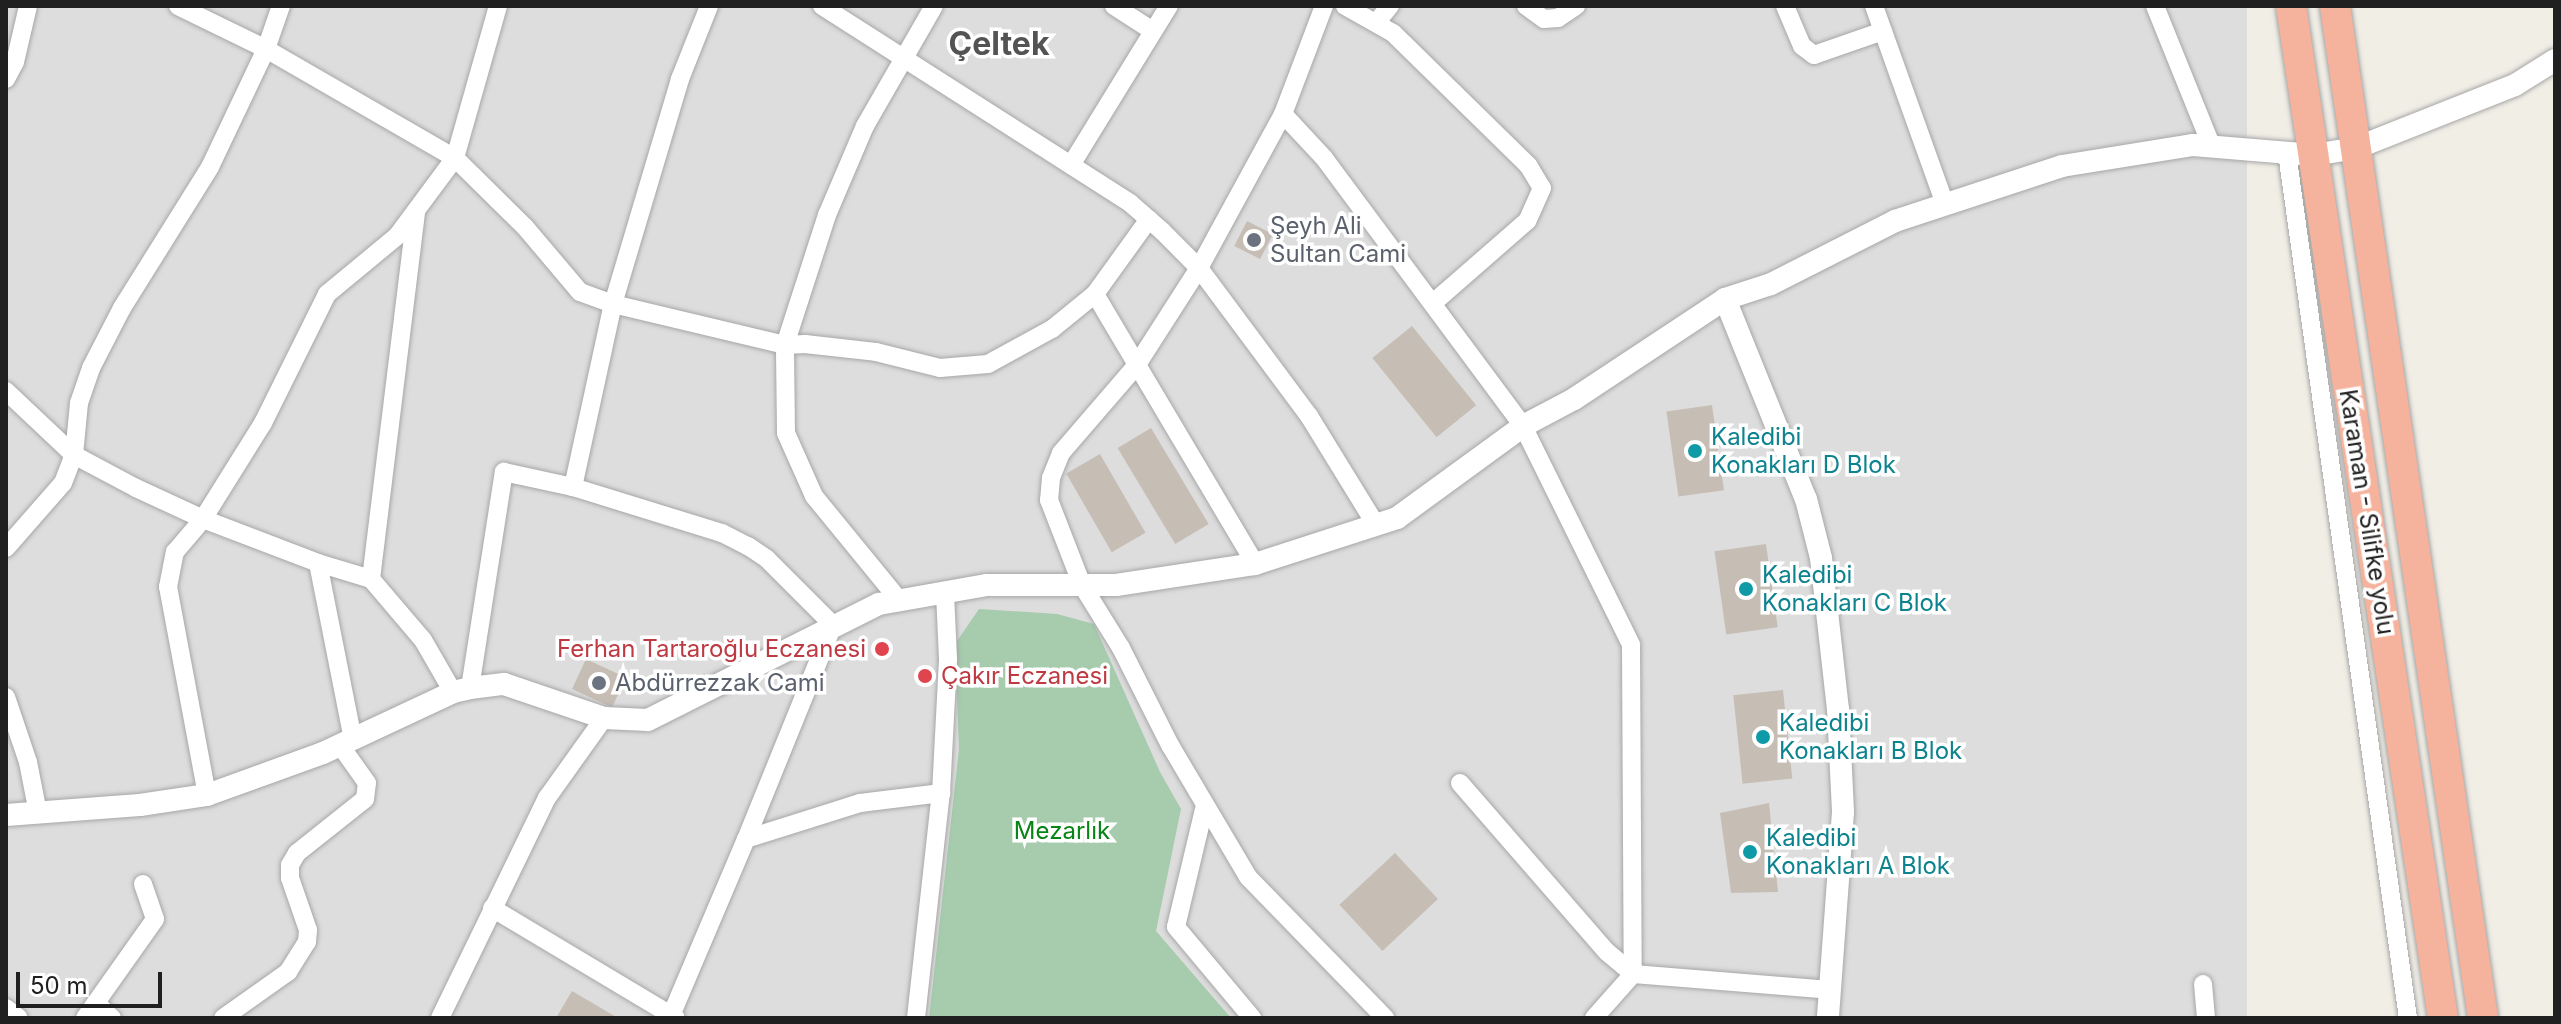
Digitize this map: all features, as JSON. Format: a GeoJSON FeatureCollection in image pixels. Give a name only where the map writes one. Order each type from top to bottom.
{"type":"FeatureCollection","features":[{"type":"Feature","properties":{"kind":"highway","name":"Karaman - Silifke yolu"},"geometry":{"type":"LineString","coordinates":[[2291,6],[2300,154],[2443,1018]]}},
{"type":"Feature","properties":{"kind":"highway","name":"Karaman - Silifke yolu"},"geometry":{"type":"LineString","coordinates":[[2335,6],[2483,1018]]}},
{"type":"Feature","properties":{"kind":"street"},"geometry":{"type":"LineString","coordinates":[[6,79],[15,62],[28,6]]}},
{"type":"Feature","properties":{"kind":"street"},"geometry":{"type":"LineString","coordinates":[[178,6],[266,49],[455,158],[525,227],[580,292],[613,304],[785,345],[805,344],[876,352],[940,368],[988,364],[1052,329],[1095,294],[1149,219]]}},
{"type":"Feature","properties":{"kind":"street"},"geometry":{"type":"LineString","coordinates":[[6,548],[48,504],[63,483],[74,455],[79,403],[91,368],[122,308],[210,167],[266,49],[281,6]]}},
{"type":"Feature","properties":{"kind":"street"},"geometry":{"type":"LineString","coordinates":[[207,795],[168,587],[175,552],[203,519],[263,423],[327,294],[397,236],[455,158],[498,6]]}},
{"type":"Feature","properties":{"kind":"street"},"geometry":{"type":"LineString","coordinates":[[573,487],[613,304],[680,79],[709,6]]}},
{"type":"Feature","properties":{"kind":"street"},"geometry":{"type":"LineString","coordinates":[[822,6],[1071,165],[1149,219],[1199,268],[1309,416],[1376,525]]}},
{"type":"Feature","properties":{"kind":"street"},"geometry":{"type":"LineString","coordinates":[[899,600],[814,496],[786,433],[785,345],[827,215],[865,126],[934,6]]}},
{"type":"Feature","properties":{"kind":"street"},"geometry":{"type":"LineString","coordinates":[[1114,6],[1153,31]]}},
{"type":"Feature","properties":{"kind":"street"},"geometry":{"type":"LineString","coordinates":[[1071,165],[1169,6]]}},
{"type":"Feature","properties":{"kind":"street"},"geometry":{"type":"LineString","coordinates":[[1324,6],[1283,114],[1199,268],[1136,366],[1061,453],[1051,478],[1049,500],[1082,585],[1121,648],[1205,805],[1248,877],[1385,1018]]}},
{"type":"Feature","properties":{"kind":"street"},"geometry":{"type":"LineString","coordinates":[[1345,6],[1393,33],[1528,165],[1542,188],[1527,221],[1434,302]]}},
{"type":"Feature","properties":{"kind":"street"},"geometry":{"type":"LineString","coordinates":[[1376,23],[1390,6]]}},
{"type":"Feature","properties":{"kind":"street"},"geometry":{"type":"LineString","coordinates":[[1526,6],[1544,19],[1558,18],[1576,6]]}},
{"type":"Feature","properties":{"kind":"street"},"geometry":{"type":"LineString","coordinates":[[1785,6],[1802,46],[1814,55],[1883,31]]}},
{"type":"Feature","properties":{"kind":"street"},"geometry":{"type":"LineString","coordinates":[[1874,6],[1945,204]]}},
{"type":"Feature","properties":{"kind":"street"},"geometry":{"type":"LineString","coordinates":[[2155,6],[2212,147]]}},
{"type":"Feature","properties":{"kind":"street"},"geometry":{"type":"LineString","coordinates":[[6,815],[140,805],[207,795],[346,742],[462,690],[504,684],[604,718],[648,720],[771,661],[833,625],[879,604],[987,585],[1116,585],[1255,564],[1397,518],[1523,426],[1574,399],[1641,351],[1725,299],[1771,284],[1895,221],[2062,166],[2193,145],[2300,154],[2356,148],[2515,85],[2555,60]]}},
{"type":"Feature","properties":{"kind":"street"},"geometry":{"type":"LineString","coordinates":[[1283,114],[1324,158],[1434,302],[1523,426],[1631,645],[1633,974],[1594,1018]]}},
{"type":"Feature","properties":{"kind":"street"},"geometry":{"type":"LineString","coordinates":[[2300,154],[2408,1018]]}},
{"type":"Feature","properties":{"kind":"street"},"geometry":{"type":"LineString","coordinates":[[371,579],[416,212]]}},
{"type":"Feature","properties":{"kind":"street"},"geometry":{"type":"LineString","coordinates":[[1095,294],[1255,564]]}},
{"type":"Feature","properties":{"kind":"street"},"geometry":{"type":"LineString","coordinates":[[1725,299],[1806,499],[1821,558],[1837,694],[1843,812],[1828,1018]]}},
{"type":"Feature","properties":{"kind":"street"},"geometry":{"type":"LineString","coordinates":[[6,391],[74,455],[203,519],[318,563],[371,579],[462,690]]}},
{"type":"Feature","properties":{"kind":"street"},"geometry":{"type":"LineString","coordinates":[[462,690],[504,472],[573,487],[722,533],[767,559],[833,625]]}},
{"type":"Feature","properties":{"kind":"street"},"geometry":{"type":"LineString","coordinates":[[223,1018],[249,1011],[288,972],[307,942],[308,930],[290,878],[290,865],[297,853],[365,799],[367,783],[346,742],[318,563]]}},
{"type":"Feature","properties":{"kind":"street"},"geometry":{"type":"LineString","coordinates":[[916,1018],[941,793],[948,659],[945,592]]}},
{"type":"Feature","properties":{"kind":"street"},"geometry":{"type":"LineString","coordinates":[[492,908],[673,1017],[833,625]]}},
{"type":"Feature","properties":{"kind":"street"},"geometry":{"type":"LineString","coordinates":[[6,697],[28,762],[38,813]]}},
{"type":"Feature","properties":{"kind":"street"},"geometry":{"type":"LineString","coordinates":[[440,1018],[547,798],[604,718]]}},
{"type":"Feature","properties":{"kind":"street"},"geometry":{"type":"LineString","coordinates":[[1460,783],[1607,952],[1633,974],[1830,990]]}},
{"type":"Feature","properties":{"kind":"street"},"geometry":{"type":"LineString","coordinates":[[746,839],[860,803],[941,793]]}},
{"type":"Feature","properties":{"kind":"street"},"geometry":{"type":"LineString","coordinates":[[1205,805],[1176,927],[1252,1018]]}},
{"type":"Feature","properties":{"kind":"street"},"geometry":{"type":"LineString","coordinates":[[112,1018],[91,1010],[155,919],[143,884]]}},
{"type":"Feature","properties":{"kind":"street"},"geometry":{"type":"LineString","coordinates":[[2203,984],[2206,1018]]}},
{"type":"Feature","properties":{"kind":"street"},"geometry":{"type":"LineString","coordinates":[[6,1008],[19,1018]]}},
{"type":"Feature","properties":{"kind":"shaded area"},"geometry":{"type":"Polygon","coordinates":[[[6,6],[2247,6],[2247,1018],[6,1018],[6,6]]]}},
{"type":"Feature","properties":{"kind":"green space","name":"Mezarlık"},"geometry":{"type":"Polygon","coordinates":[[[979,609],[1057,614],[1094,624],[1160,772],[1181,809],[1156,931],[1231,1018],[929,1018],[959,749],[955,644],[979,609]]]}},
{"type":"Feature","properties":{"kind":"building","name":"Şeyh Ali Sultan Cami"},"geometry":{"type":"Polygon","coordinates":[[[1247,221],[1273,234],[1260,259],[1234,246],[1247,221]]]}},
{"type":"Feature","properties":{"kind":"building"},"geometry":{"type":"Polygon","coordinates":[[[1412,326],[1476,405],[1437,437],[1372,358],[1412,326]]]}},
{"type":"Feature","properties":{"kind":"building","name":"Kaledibi Konakları D Blok"},"geometry":{"type":"Polygon","coordinates":[[[1712,405],[1724,490],[1678,497],[1666,411],[1712,405]]]}},
{"type":"Feature","properties":{"kind":"building"},"geometry":{"type":"Polygon","coordinates":[[[1151,428],[1209,524],[1175,544],[1118,448],[1151,428]]]}},
{"type":"Feature","properties":{"kind":"building"},"geometry":{"type":"Polygon","coordinates":[[[1100,454],[1146,533],[1112,552],[1066,474],[1100,454]]]}},
{"type":"Feature","properties":{"kind":"building","name":"Kaledibi Konakları C Blok"},"geometry":{"type":"Polygon","coordinates":[[[1766,544],[1778,627],[1726,634],[1715,551],[1766,544]]]}},
{"type":"Feature","properties":{"kind":"building","name":"Abdürrezzak Cami"},"geometry":{"type":"Polygon","coordinates":[[[586,659],[626,678],[612,708],[572,689],[586,659]]]}},
{"type":"Feature","properties":{"kind":"building","name":"Kaledibi Konakları B Blok"},"geometry":{"type":"Polygon","coordinates":[[[1783,690],[1792,779],[1743,784],[1733,695],[1783,690]]]}},
{"type":"Feature","properties":{"kind":"building","name":"Kaledibi Konakları A Blok"},"geometry":{"type":"Polygon","coordinates":[[[1769,803],[1778,892],[1731,893],[1720,813],[1769,803]]]}},
{"type":"Feature","properties":{"kind":"building"},"geometry":{"type":"Polygon","coordinates":[[[1395,853],[1438,899],[1382,951],[1339,905],[1395,853]]]}},
{"type":"Feature","properties":{"kind":"building"},"geometry":{"type":"Polygon","coordinates":[[[572,991],[618,1018],[556,1018],[572,991]]]}},
{"type":"Feature","properties":{"kind":"place","name":"Şeyh Ali Sultan Cami"},"geometry":{"type":"Point","coordinates":[1254,240]}},
{"type":"Feature","properties":{"kind":"place","name":"Kaledibi Konakları D Blok"},"geometry":{"type":"Point","coordinates":[1695,451]}},
{"type":"Feature","properties":{"kind":"place","name":"Kaledibi Konakları C Blok"},"geometry":{"type":"Point","coordinates":[1746,589]}},
{"type":"Feature","properties":{"kind":"place","name":"Ferhan Tartaroğlu Eczanesi"},"geometry":{"type":"Point","coordinates":[882,649]}},
{"type":"Feature","properties":{"kind":"place","name":"Çakır Eczanesi"},"geometry":{"type":"Point","coordinates":[925,676]}},
{"type":"Feature","properties":{"kind":"place","name":"Abdürrezzak Cami"},"geometry":{"type":"Point","coordinates":[599,683]}},
{"type":"Feature","properties":{"kind":"place","name":"Kaledibi Konakları B Blok"},"geometry":{"type":"Point","coordinates":[1763,737]}},
{"type":"Feature","properties":{"kind":"place","name":"Kaledibi Konakları A Blok"},"geometry":{"type":"Point","coordinates":[1750,852]}},
{"type":"Feature","properties":{"kind":"district","name":"Çeltek"},"geometry":{"type":"Point","coordinates":[999,44]}}]}
